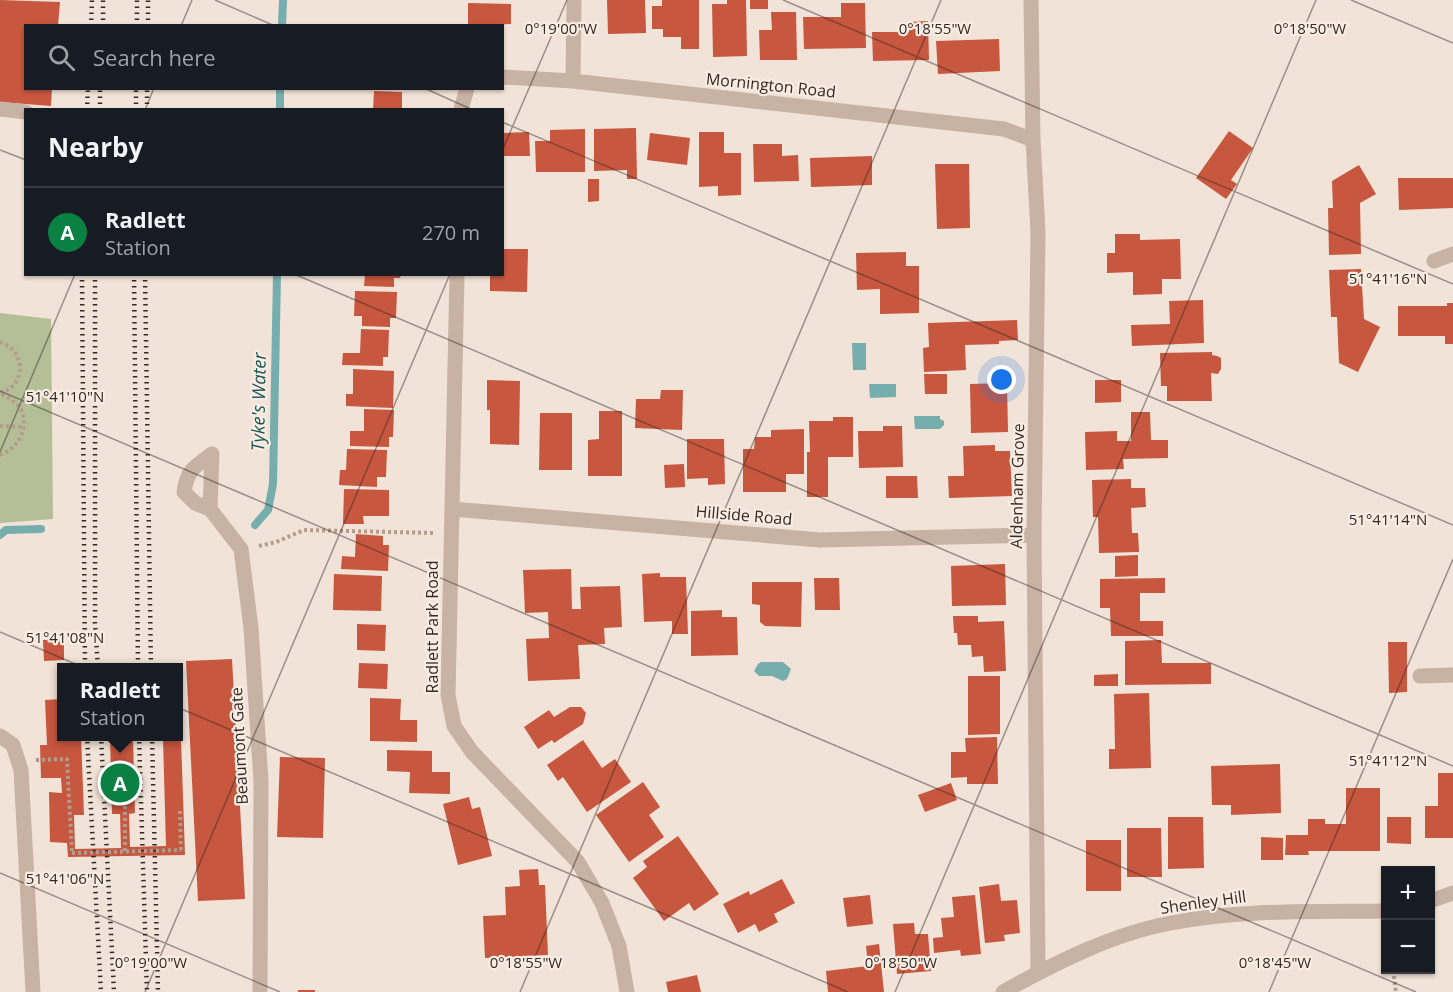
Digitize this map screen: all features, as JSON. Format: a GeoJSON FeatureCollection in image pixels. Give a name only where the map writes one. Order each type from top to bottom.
{"type":"FeatureCollection","features":[{"type":"Feature","properties":{"kind":"street"},"geometry":{"type":"LineString","coordinates":[[573,81],[574,0]]}},
{"type":"Feature","properties":{"kind":"street","name":"Aldenham Grove"},"geometry":{"type":"LineString","coordinates":[[1031,0],[1033,140],[1038,232],[1034,535],[1038,973]]}},
{"type":"Feature","properties":{"kind":"street","name":"Mornington Road"},"geometry":{"type":"LineString","coordinates":[[504,77],[573,81],[1004,129],[1033,140]]}},
{"type":"Feature","properties":{"kind":"street"},"geometry":{"type":"LineString","coordinates":[[462,108],[466,90]]}},
{"type":"Feature","properties":{"kind":"street"},"geometry":{"type":"LineString","coordinates":[[0,109],[24,111]]}},
{"type":"Feature","properties":{"kind":"street"},"geometry":{"type":"LineString","coordinates":[[1434,261],[1453,254]]}},
{"type":"Feature","properties":{"kind":"street","name":"Radlett Park Road"},"geometry":{"type":"LineString","coordinates":[[457,276],[448,695],[454,726],[472,752],[578,862],[602,903],[619,946],[627,992]]}},
{"type":"Feature","properties":{"kind":"street"},"geometry":{"type":"LineString","coordinates":[[212,454],[210,508],[195,503],[184,492],[191,470],[212,454]]}},
{"type":"Feature","properties":{"kind":"street","name":"Beaumont Gate"},"geometry":{"type":"LineString","coordinates":[[210,508],[241,549],[251,628],[261,781],[261,992]]}},
{"type":"Feature","properties":{"kind":"street","name":"Hillside Road"},"geometry":{"type":"LineString","coordinates":[[452,508],[820,540],[1034,535]]}},
{"type":"Feature","properties":{"kind":"street"},"geometry":{"type":"LineString","coordinates":[[1420,676],[1453,675]]}},
{"type":"Feature","properties":{"kind":"street"},"geometry":{"type":"LineString","coordinates":[[0,736],[13,745],[21,770],[33,992]]}},
{"type":"Feature","properties":{"kind":"street"},"geometry":{"type":"LineString","coordinates":[[1435,900],[1453,893]]}},
{"type":"Feature","properties":{"kind":"street","name":"Shenley Hill"},"geometry":{"type":"LineString","coordinates":[[1003,992],[1108,941],[1170,923],[1246,913],[1381,911]]}},
{"type":"Feature","properties":{"kind":"path"},"geometry":{"type":"LineString","coordinates":[[0,342],[11,347],[20,363],[20,372],[13,386],[0,393],[19,407],[24,417],[24,427],[18,442],[8,452],[0,455]]}},
{"type":"Feature","properties":{"kind":"path"},"geometry":{"type":"LineString","coordinates":[[0,426],[24,427]]}},
{"type":"Feature","properties":{"kind":"path"},"geometry":{"type":"LineString","coordinates":[[241,549],[276,542],[304,530],[451,533]]}},
{"type":"Feature","properties":{"kind":"path"},"geometry":{"type":"LineString","coordinates":[[18,759],[67,759],[72,853],[181,850],[180,811]]}},
{"type":"Feature","properties":{"kind":"path"},"geometry":{"type":"LineString","coordinates":[[125,806],[125,851]]}},
{"type":"Feature","properties":{"kind":"path"},"geometry":{"type":"LineString","coordinates":[[1394,974],[1396,992]]}},
{"type":"Feature","properties":{"kind":"green space"},"geometry":{"type":"Polygon","coordinates":[[[0,313],[51,319],[53,519],[0,523],[0,313]]]}},
{"type":"Feature","properties":{"kind":"water"},"geometry":{"type":"Polygon","coordinates":[[[852,343],[866,343],[866,370],[853,370],[852,343]]]}},
{"type":"Feature","properties":{"kind":"water"},"geometry":{"type":"Polygon","coordinates":[[[869,384],[896,384],[896,397],[870,398],[869,384]]]}},
{"type":"Feature","properties":{"kind":"water"},"geometry":{"type":"Polygon","coordinates":[[[914,416],[940,416],[944,425],[940,429],[915,429],[914,416]]]}},
{"type":"Feature","properties":{"kind":"water"},"geometry":{"type":"Polygon","coordinates":[[[761,662],[783,662],[791,669],[787,679],[783,681],[772,676],[759,676],[754,671],[761,662]]]}},
{"type":"Feature","properties":{"kind":"building"},"geometry":{"type":"Polygon","coordinates":[[[0,0],[60,2],[58,24],[24,24],[24,90],[52,90],[51,106],[0,102],[0,0]]]}},
{"type":"Feature","properties":{"kind":"building"},"geometry":{"type":"Polygon","coordinates":[[[607,0],[645,0],[646,33],[608,34],[607,0]]]}},
{"type":"Feature","properties":{"kind":"building"},"geometry":{"type":"Polygon","coordinates":[[[662,0],[699,0],[699,49],[681,49],[681,37],[663,37],[663,29],[652,29],[652,6],[662,6],[662,0]]]}},
{"type":"Feature","properties":{"kind":"building"},"geometry":{"type":"Polygon","coordinates":[[[727,0],[746,0],[747,56],[713,57],[712,4],[727,4],[727,0]]]}},
{"type":"Feature","properties":{"kind":"building"},"geometry":{"type":"Polygon","coordinates":[[[750,0],[768,0],[768,9],[750,9],[750,0]]]}},
{"type":"Feature","properties":{"kind":"building"},"geometry":{"type":"Polygon","coordinates":[[[468,3],[511,4],[511,24],[468,24],[468,3]]]}},
{"type":"Feature","properties":{"kind":"building"},"geometry":{"type":"Polygon","coordinates":[[[841,3],[865,3],[866,48],[804,49],[803,17],[841,17],[841,3]]]}},
{"type":"Feature","properties":{"kind":"building"},"geometry":{"type":"Polygon","coordinates":[[[771,12],[796,12],[797,60],[760,60],[759,30],[772,30],[771,12]]]}},
{"type":"Feature","properties":{"kind":"building"},"geometry":{"type":"Polygon","coordinates":[[[928,21],[929,60],[873,61],[872,32],[909,32],[909,22],[928,21]]]}},
{"type":"Feature","properties":{"kind":"building"},"geometry":{"type":"Polygon","coordinates":[[[999,39],[1000,71],[938,74],[936,41],[999,39]]]}},
{"type":"Feature","properties":{"kind":"building"},"geometry":{"type":"Polygon","coordinates":[[[374,91],[402,92],[402,108],[373,108],[374,91]]]}},
{"type":"Feature","properties":{"kind":"building"},"geometry":{"type":"Polygon","coordinates":[[[636,128],[637,179],[627,179],[627,170],[594,171],[594,129],[636,128]]]}},
{"type":"Feature","properties":{"kind":"building"},"geometry":{"type":"Polygon","coordinates":[[[585,129],[585,172],[536,172],[535,141],[550,141],[550,130],[585,129]]]}},
{"type":"Feature","properties":{"kind":"building"},"geometry":{"type":"Polygon","coordinates":[[[1229,131],[1253,148],[1231,180],[1237,184],[1226,199],[1196,178],[1229,131]]]}},
{"type":"Feature","properties":{"kind":"building"},"geometry":{"type":"Polygon","coordinates":[[[529,132],[530,156],[504,156],[504,133],[529,132]]]}},
{"type":"Feature","properties":{"kind":"building"},"geometry":{"type":"Polygon","coordinates":[[[699,132],[724,132],[724,153],[741,153],[741,195],[718,196],[718,186],[699,187],[699,132]]]}},
{"type":"Feature","properties":{"kind":"building"},"geometry":{"type":"Polygon","coordinates":[[[650,133],[690,138],[687,165],[647,160],[650,133]]]}},
{"type":"Feature","properties":{"kind":"building"},"geometry":{"type":"Polygon","coordinates":[[[753,144],[782,144],[782,156],[798,155],[799,181],[754,182],[753,144]]]}},
{"type":"Feature","properties":{"kind":"building"},"geometry":{"type":"Polygon","coordinates":[[[872,156],[872,185],[811,187],[810,158],[872,156]]]}},
{"type":"Feature","properties":{"kind":"building"},"geometry":{"type":"Polygon","coordinates":[[[935,164],[969,164],[970,228],[937,229],[935,164]]]}},
{"type":"Feature","properties":{"kind":"building"},"geometry":{"type":"Polygon","coordinates":[[[1359,165],[1376,194],[1360,203],[1361,254],[1329,255],[1328,208],[1333,208],[1332,181],[1359,165]]]}},
{"type":"Feature","properties":{"kind":"building"},"geometry":{"type":"Polygon","coordinates":[[[1398,178],[1453,178],[1453,208],[1399,210],[1398,178]]]}},
{"type":"Feature","properties":{"kind":"building"},"geometry":{"type":"Polygon","coordinates":[[[588,179],[599,179],[599,201],[588,202],[588,179]]]}},
{"type":"Feature","properties":{"kind":"building"},"geometry":{"type":"Polygon","coordinates":[[[1115,234],[1140,234],[1140,240],[1180,239],[1181,279],[1162,279],[1162,294],[1133,295],[1133,272],[1107,273],[1107,253],[1115,253],[1115,234]]]}},
{"type":"Feature","properties":{"kind":"building"},"geometry":{"type":"Polygon","coordinates":[[[504,249],[528,249],[527,292],[490,291],[490,276],[504,276],[504,249]]]}},
{"type":"Feature","properties":{"kind":"building"},"geometry":{"type":"Polygon","coordinates":[[[906,252],[906,266],[919,266],[919,313],[880,314],[880,289],[857,290],[856,253],[906,252]]]}},
{"type":"Feature","properties":{"kind":"building"},"geometry":{"type":"Polygon","coordinates":[[[1361,269],[1364,319],[1380,327],[1358,372],[1339,363],[1337,317],[1331,317],[1329,270],[1361,269]]]}},
{"type":"Feature","properties":{"kind":"building"},"geometry":{"type":"Polygon","coordinates":[[[365,276],[400,276],[394,278],[394,287],[364,286],[365,276]]]}},
{"type":"Feature","properties":{"kind":"building"},"geometry":{"type":"Polygon","coordinates":[[[355,291],[397,292],[396,318],[390,318],[390,327],[362,326],[362,316],[354,316],[355,291]]]}},
{"type":"Feature","properties":{"kind":"building"},"geometry":{"type":"Polygon","coordinates":[[[1203,300],[1204,343],[1132,346],[1131,325],[1170,324],[1169,301],[1203,300]]]}},
{"type":"Feature","properties":{"kind":"building"},"geometry":{"type":"Polygon","coordinates":[[[1447,303],[1453,303],[1453,344],[1445,344],[1445,336],[1398,336],[1398,306],[1447,306],[1447,303]]]}},
{"type":"Feature","properties":{"kind":"building"},"geometry":{"type":"Polygon","coordinates":[[[1017,320],[1018,340],[999,341],[999,344],[965,345],[966,370],[924,372],[923,348],[929,347],[928,323],[1017,320]]]}},
{"type":"Feature","properties":{"kind":"building"},"geometry":{"type":"Polygon","coordinates":[[[361,329],[389,330],[388,357],[383,357],[383,366],[342,365],[343,353],[360,353],[361,329]]]}},
{"type":"Feature","properties":{"kind":"building"},"geometry":{"type":"Polygon","coordinates":[[[1212,352],[1212,355],[1221,358],[1221,369],[1218,374],[1211,373],[1212,401],[1167,401],[1167,386],[1161,386],[1160,353],[1212,352]]]}},
{"type":"Feature","properties":{"kind":"building"},"geometry":{"type":"Polygon","coordinates":[[[353,369],[394,371],[393,408],[346,406],[346,394],[353,394],[353,369]]]}},
{"type":"Feature","properties":{"kind":"building"},"geometry":{"type":"Polygon","coordinates":[[[924,374],[947,374],[947,394],[925,394],[924,374]]]}},
{"type":"Feature","properties":{"kind":"building"},"geometry":{"type":"Polygon","coordinates":[[[487,380],[520,381],[519,445],[490,444],[487,380]]]}},
{"type":"Feature","properties":{"kind":"building"},"geometry":{"type":"Polygon","coordinates":[[[1095,380],[1121,380],[1121,402],[1095,403],[1095,380]]]}},
{"type":"Feature","properties":{"kind":"building"},"geometry":{"type":"Polygon","coordinates":[[[1007,383],[1008,432],[971,433],[970,384],[1007,383]]]}},
{"type":"Feature","properties":{"kind":"building"},"geometry":{"type":"Polygon","coordinates":[[[661,390],[683,390],[682,430],[635,428],[636,399],[660,399],[661,390]]]}},
{"type":"Feature","properties":{"kind":"building"},"geometry":{"type":"Polygon","coordinates":[[[364,409],[394,410],[393,437],[389,437],[389,447],[350,446],[350,431],[364,431],[364,409]]]}},
{"type":"Feature","properties":{"kind":"building"},"geometry":{"type":"Polygon","coordinates":[[[599,411],[622,411],[622,476],[588,476],[588,440],[599,439],[599,411]]]}},
{"type":"Feature","properties":{"kind":"building"},"geometry":{"type":"Polygon","coordinates":[[[1131,412],[1150,412],[1151,440],[1168,440],[1168,458],[1123,459],[1124,469],[1086,470],[1085,432],[1117,431],[1117,441],[1131,441],[1131,412]]]}},
{"type":"Feature","properties":{"kind":"building"},"geometry":{"type":"Polygon","coordinates":[[[540,413],[572,413],[572,470],[539,470],[540,413]]]}},
{"type":"Feature","properties":{"kind":"building"},"geometry":{"type":"Polygon","coordinates":[[[833,417],[853,417],[853,457],[828,457],[828,497],[807,497],[807,452],[810,452],[809,421],[833,421],[833,417]]]}},
{"type":"Feature","properties":{"kind":"building"},"geometry":{"type":"Polygon","coordinates":[[[883,426],[902,426],[903,467],[859,468],[858,431],[883,431],[883,426]]]}},
{"type":"Feature","properties":{"kind":"building"},"geometry":{"type":"Polygon","coordinates":[[[804,429],[804,474],[786,474],[786,492],[743,492],[743,449],[754,449],[755,437],[771,437],[771,430],[804,429]]]}},
{"type":"Feature","properties":{"kind":"building"},"geometry":{"type":"Polygon","coordinates":[[[687,439],[724,439],[725,484],[708,485],[708,478],[687,479],[687,439]]]}},
{"type":"Feature","properties":{"kind":"building"},"geometry":{"type":"Polygon","coordinates":[[[995,445],[995,451],[1010,451],[1012,496],[949,498],[948,476],[964,476],[963,446],[995,445]]]}},
{"type":"Feature","properties":{"kind":"building"},"geometry":{"type":"Polygon","coordinates":[[[347,449],[387,450],[386,477],[377,477],[377,487],[339,485],[340,470],[346,470],[347,449]]]}},
{"type":"Feature","properties":{"kind":"building"},"geometry":{"type":"Polygon","coordinates":[[[684,464],[685,487],[665,488],[664,465],[684,464]]]}},
{"type":"Feature","properties":{"kind":"building"},"geometry":{"type":"Polygon","coordinates":[[[886,476],[917,476],[918,498],[886,498],[886,476]]]}},
{"type":"Feature","properties":{"kind":"building"},"geometry":{"type":"Polygon","coordinates":[[[1131,479],[1131,488],[1145,488],[1146,507],[1131,508],[1132,533],[1138,533],[1139,552],[1099,553],[1098,517],[1093,517],[1092,480],[1131,479]]]}},
{"type":"Feature","properties":{"kind":"building"},"geometry":{"type":"Polygon","coordinates":[[[344,489],[389,490],[389,516],[363,516],[364,524],[343,524],[344,489]]]}},
{"type":"Feature","properties":{"kind":"building"},"geometry":{"type":"Polygon","coordinates":[[[356,534],[383,536],[383,545],[389,545],[388,571],[341,569],[342,556],[355,557],[356,534]]]}},
{"type":"Feature","properties":{"kind":"building"},"geometry":{"type":"Polygon","coordinates":[[[1138,555],[1138,576],[1115,577],[1115,556],[1138,555]]]}},
{"type":"Feature","properties":{"kind":"building"},"geometry":{"type":"Polygon","coordinates":[[[1005,564],[1006,605],[952,606],[951,566],[1005,564]]]}},
{"type":"Feature","properties":{"kind":"building"},"geometry":{"type":"Polygon","coordinates":[[[571,569],[572,609],[581,609],[580,587],[620,586],[622,627],[604,628],[605,644],[578,645],[580,679],[528,681],[526,639],[549,638],[548,612],[525,613],[523,570],[571,569]]]}},
{"type":"Feature","properties":{"kind":"building"},"geometry":{"type":"Polygon","coordinates":[[[660,573],[660,577],[686,577],[688,634],[672,634],[672,621],[644,622],[642,574],[660,573]]]}},
{"type":"Feature","properties":{"kind":"building"},"geometry":{"type":"Polygon","coordinates":[[[334,574],[382,576],[381,611],[333,610],[334,574]]]}},
{"type":"Feature","properties":{"kind":"building"},"geometry":{"type":"Polygon","coordinates":[[[814,578],[839,578],[840,610],[815,610],[814,578]]]}},
{"type":"Feature","properties":{"kind":"building"},"geometry":{"type":"Polygon","coordinates":[[[1165,578],[1165,593],[1140,593],[1140,621],[1163,621],[1163,636],[1111,636],[1110,608],[1100,608],[1100,579],[1165,578]]]}},
{"type":"Feature","properties":{"kind":"building"},"geometry":{"type":"Polygon","coordinates":[[[752,582],[802,582],[801,627],[765,626],[760,622],[760,605],[752,604],[752,582]]]}},
{"type":"Feature","properties":{"kind":"building"},"geometry":{"type":"Polygon","coordinates":[[[722,610],[722,617],[737,617],[738,655],[691,656],[691,611],[722,610]]]}},
{"type":"Feature","properties":{"kind":"building"},"geometry":{"type":"Polygon","coordinates":[[[953,616],[978,616],[978,622],[1004,621],[1006,671],[984,672],[983,656],[972,657],[971,645],[958,645],[957,633],[954,633],[953,616]]]}},
{"type":"Feature","properties":{"kind":"building"},"geometry":{"type":"Polygon","coordinates":[[[357,624],[386,625],[385,651],[357,650],[357,624]]]}},
{"type":"Feature","properties":{"kind":"building"},"geometry":{"type":"Polygon","coordinates":[[[64,639],[64,660],[44,661],[43,640],[64,639]]]}},
{"type":"Feature","properties":{"kind":"building"},"geometry":{"type":"Polygon","coordinates":[[[1161,640],[1162,663],[1211,663],[1211,684],[1125,685],[1125,641],[1161,640]]]}},
{"type":"Feature","properties":{"kind":"building"},"geometry":{"type":"Polygon","coordinates":[[[1388,642],[1407,642],[1407,692],[1389,693],[1388,642]]]}},
{"type":"Feature","properties":{"kind":"building"},"geometry":{"type":"Polygon","coordinates":[[[232,659],[245,899],[198,901],[186,661],[232,659]]]}},
{"type":"Feature","properties":{"kind":"building"},"geometry":{"type":"Polygon","coordinates":[[[359,663],[388,664],[387,689],[358,688],[359,663]]]}},
{"type":"Feature","properties":{"kind":"building"},"geometry":{"type":"Polygon","coordinates":[[[1118,674],[1118,686],[1094,686],[1094,675],[1118,674]]]}},
{"type":"Feature","properties":{"kind":"building"},"geometry":{"type":"Polygon","coordinates":[[[968,676],[1000,676],[1000,734],[968,735],[968,676]]]}},
{"type":"Feature","properties":{"kind":"building"},"geometry":{"type":"Polygon","coordinates":[[[1149,693],[1151,768],[1109,769],[1109,749],[1115,749],[1114,694],[1149,693]]]}},
{"type":"Feature","properties":{"kind":"building"},"geometry":{"type":"Polygon","coordinates":[[[370,698],[401,699],[400,720],[417,720],[417,742],[370,741],[370,698]]]}},
{"type":"Feature","properties":{"kind":"building"},"geometry":{"type":"Polygon","coordinates":[[[57,699],[57,741],[81,741],[84,815],[74,815],[75,849],[121,848],[120,814],[112,814],[110,741],[133,741],[135,813],[129,814],[130,847],[166,846],[163,741],[181,741],[185,855],[68,857],[67,843],[50,842],[49,792],[62,793],[61,778],[41,778],[40,745],[47,745],[45,700],[57,699]]]}},
{"type":"Feature","properties":{"kind":"building"},"geometry":{"type":"Polygon","coordinates":[[[570,707],[581,707],[586,713],[583,724],[554,743],[552,740],[538,749],[524,727],[549,710],[554,717],[570,707]]]}},
{"type":"Feature","properties":{"kind":"building"},"geometry":{"type":"Polygon","coordinates":[[[997,737],[998,784],[967,784],[967,777],[951,778],[951,752],[966,752],[965,738],[997,737]]]}},
{"type":"Feature","properties":{"kind":"building"},"geometry":{"type":"Polygon","coordinates":[[[583,740],[602,768],[615,759],[631,782],[587,812],[563,777],[558,781],[547,765],[583,740]]]}},
{"type":"Feature","properties":{"kind":"building"},"geometry":{"type":"Polygon","coordinates":[[[387,750],[432,751],[432,772],[450,772],[450,794],[409,793],[410,772],[387,771],[387,750]]]}},
{"type":"Feature","properties":{"kind":"building"},"geometry":{"type":"Polygon","coordinates":[[[280,757],[325,758],[323,838],[277,837],[280,757]]]}},
{"type":"Feature","properties":{"kind":"building"},"geometry":{"type":"Polygon","coordinates":[[[1280,764],[1281,813],[1231,815],[1231,805],[1212,805],[1211,766],[1280,764]]]}},
{"type":"Feature","properties":{"kind":"building"},"geometry":{"type":"Polygon","coordinates":[[[1438,773],[1453,773],[1453,838],[1425,838],[1425,806],[1438,806],[1438,773]]]}},
{"type":"Feature","properties":{"kind":"building"},"geometry":{"type":"Polygon","coordinates":[[[643,782],[660,807],[649,815],[664,837],[629,862],[596,815],[643,782]]]}},
{"type":"Feature","properties":{"kind":"building"},"geometry":{"type":"Polygon","coordinates":[[[951,783],[957,800],[925,812],[918,795],[951,783]]]}},
{"type":"Feature","properties":{"kind":"building"},"geometry":{"type":"Polygon","coordinates":[[[1346,788],[1380,788],[1380,851],[1308,851],[1309,855],[1285,855],[1286,835],[1308,835],[1308,819],[1325,819],[1325,824],[1346,824],[1346,788]]]}},
{"type":"Feature","properties":{"kind":"building"},"geometry":{"type":"Polygon","coordinates":[[[469,797],[472,809],[480,807],[492,856],[458,865],[443,804],[469,797]]]}},
{"type":"Feature","properties":{"kind":"building"},"geometry":{"type":"Polygon","coordinates":[[[1168,817],[1203,817],[1204,868],[1168,869],[1168,817]]]}},
{"type":"Feature","properties":{"kind":"building"},"geometry":{"type":"Polygon","coordinates":[[[1387,817],[1411,817],[1411,844],[1387,843],[1387,817]]]}},
{"type":"Feature","properties":{"kind":"building"},"geometry":{"type":"Polygon","coordinates":[[[1127,828],[1161,828],[1162,877],[1127,877],[1127,828]]]}},
{"type":"Feature","properties":{"kind":"building"},"geometry":{"type":"Polygon","coordinates":[[[678,836],[719,894],[694,911],[689,903],[664,921],[633,878],[647,867],[643,861],[678,836]]]}},
{"type":"Feature","properties":{"kind":"building"},"geometry":{"type":"Polygon","coordinates":[[[1261,837],[1283,838],[1283,860],[1261,860],[1261,837]]]}},
{"type":"Feature","properties":{"kind":"building"},"geometry":{"type":"Polygon","coordinates":[[[1086,840],[1121,840],[1121,891],[1086,891],[1086,840]]]}},
{"type":"Feature","properties":{"kind":"building"},"geometry":{"type":"Polygon","coordinates":[[[538,869],[539,885],[545,885],[548,955],[485,958],[483,916],[506,915],[505,887],[520,886],[519,870],[538,869]]]}},
{"type":"Feature","properties":{"kind":"building"},"geometry":{"type":"Polygon","coordinates":[[[782,879],[795,903],[774,914],[778,922],[759,932],[755,924],[738,933],[723,904],[749,891],[750,895],[782,879]]]}},
{"type":"Feature","properties":{"kind":"building"},"geometry":{"type":"Polygon","coordinates":[[[999,884],[1001,901],[1017,900],[1020,933],[1004,935],[1005,941],[985,943],[979,887],[999,884]]]}},
{"type":"Feature","properties":{"kind":"building"},"geometry":{"type":"Polygon","coordinates":[[[870,895],[873,924],[847,927],[843,898],[870,895]]]}},
{"type":"Feature","properties":{"kind":"building"},"geometry":{"type":"Polygon","coordinates":[[[975,895],[981,954],[961,956],[960,950],[934,953],[933,938],[943,937],[941,918],[954,917],[952,897],[975,895]]]}},
{"type":"Feature","properties":{"kind":"building"},"geometry":{"type":"Polygon","coordinates":[[[914,923],[915,934],[928,934],[931,971],[897,974],[893,924],[914,923]]]}},
{"type":"Feature","properties":{"kind":"building"},"geometry":{"type":"Polygon","coordinates":[[[879,944],[884,992],[828,992],[826,971],[868,966],[866,946],[879,944]]]}},
{"type":"Feature","properties":{"kind":"building"},"geometry":{"type":"Polygon","coordinates":[[[697,975],[701,992],[668,992],[666,982],[697,975]]]}},
{"type":"Feature","properties":{"kind":"building"},"geometry":{"type":"Polygon","coordinates":[[[298,990],[315,990],[315,992],[298,992],[298,990]]]}},
{"type":"Feature","properties":{"kind":"waterway","name":"Tyke's Water"},"geometry":{"type":"LineString","coordinates":[[282,24],[283,0]]}},
{"type":"Feature","properties":{"kind":"waterway","name":"Tyke's Water"},"geometry":{"type":"LineString","coordinates":[[280,90],[280,108]]}},
{"type":"Feature","properties":{"kind":"waterway","name":"Tyke's Water"},"geometry":{"type":"LineString","coordinates":[[255,525],[268,510],[273,484],[277,276]]}},
{"type":"Feature","properties":{"kind":"waterway","name":"Tyke's Water"},"geometry":{"type":"LineString","coordinates":[[0,535],[6,530],[41,529]]}},
{"type":"Feature","properties":{"kind":"railway"},"geometry":{"type":"LineString","coordinates":[[91,24],[92,0]]}},
{"type":"Feature","properties":{"kind":"railway"},"geometry":{"type":"LineString","coordinates":[[103,0],[103,24]]}},
{"type":"Feature","properties":{"kind":"railway"},"geometry":{"type":"LineString","coordinates":[[137,0],[137,24]]}},
{"type":"Feature","properties":{"kind":"railway"},"geometry":{"type":"LineString","coordinates":[[148,0],[148,24]]}},
{"type":"Feature","properties":{"kind":"railway"},"geometry":{"type":"LineString","coordinates":[[87,108],[88,90]]}},
{"type":"Feature","properties":{"kind":"railway"},"geometry":{"type":"LineString","coordinates":[[100,90],[100,108]]}},
{"type":"Feature","properties":{"kind":"railway"},"geometry":{"type":"LineString","coordinates":[[136,90],[136,108]]}},
{"type":"Feature","properties":{"kind":"railway"},"geometry":{"type":"LineString","coordinates":[[147,90],[147,108]]}},
{"type":"Feature","properties":{"kind":"railway"},"geometry":{"type":"LineString","coordinates":[[82,276],[85,663]]}},
{"type":"Feature","properties":{"kind":"railway"},"geometry":{"type":"LineString","coordinates":[[95,276],[95,623],[98,663]]}},
{"type":"Feature","properties":{"kind":"railway"},"geometry":{"type":"LineString","coordinates":[[134,276],[138,663]]}},
{"type":"Feature","properties":{"kind":"railway"},"geometry":{"type":"LineString","coordinates":[[145,276],[151,663]]}},
{"type":"Feature","properties":{"kind":"railway"},"geometry":{"type":"LineString","coordinates":[[87,741],[101,992]]}},
{"type":"Feature","properties":{"kind":"railway"},"geometry":{"type":"LineString","coordinates":[[101,741],[114,992]]}},
{"type":"Feature","properties":{"kind":"railway"},"geometry":{"type":"LineString","coordinates":[[139,741],[147,992]]}},
{"type":"Feature","properties":{"kind":"railway"},"geometry":{"type":"LineString","coordinates":[[152,741],[158,992]]}},
{"type":"Feature","properties":{"kind":"place","name":"Radlett"},"geometry":{"type":"Point","coordinates":[120,783]}}]}
